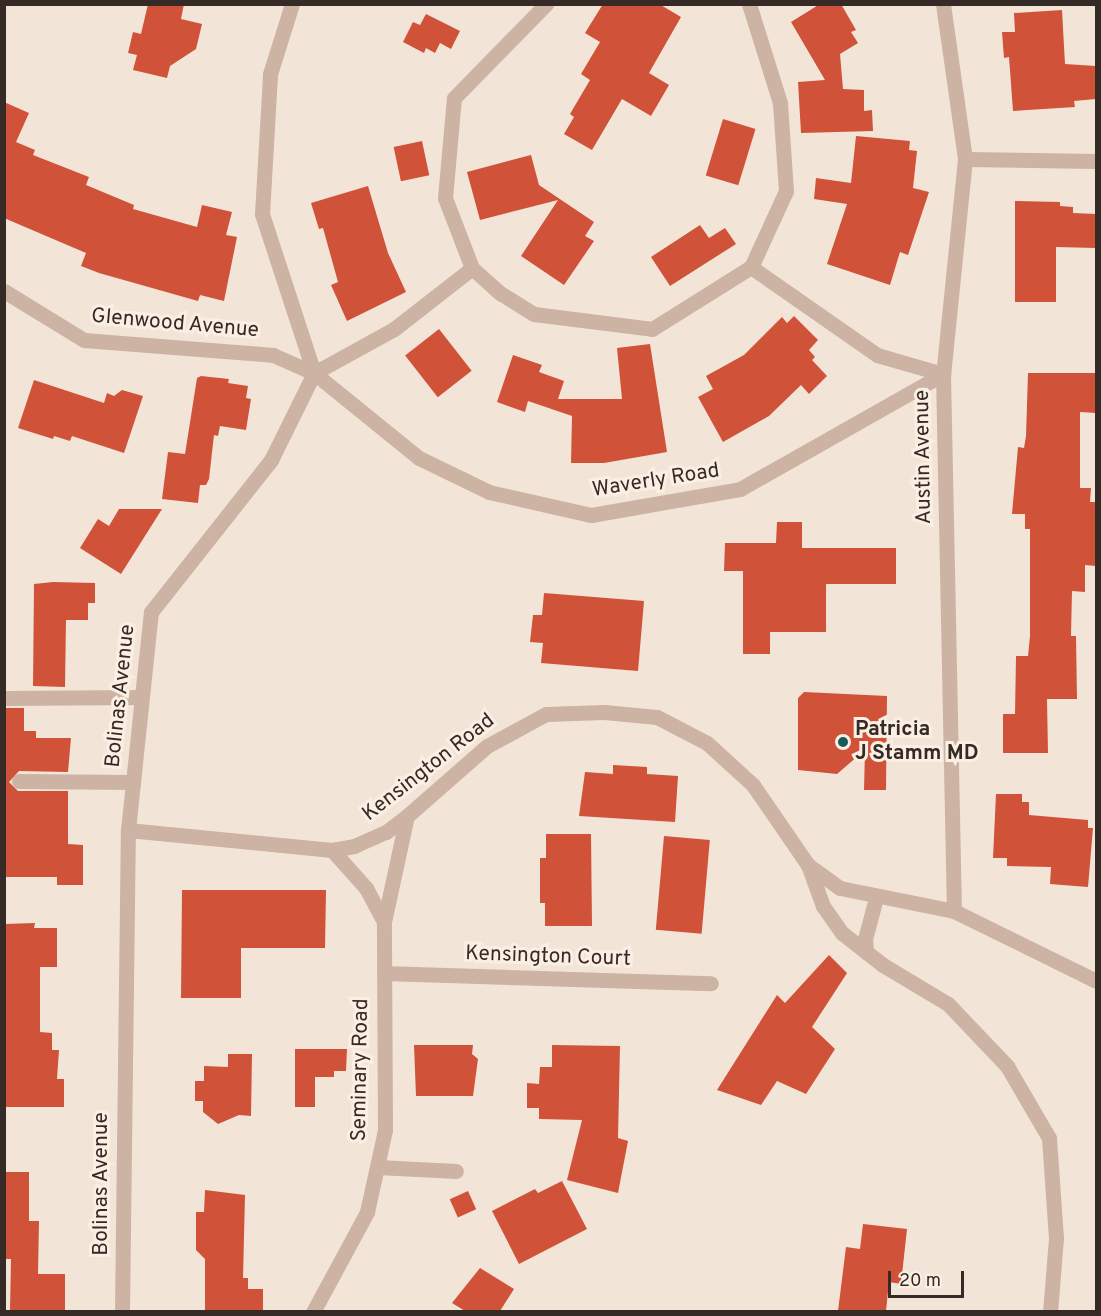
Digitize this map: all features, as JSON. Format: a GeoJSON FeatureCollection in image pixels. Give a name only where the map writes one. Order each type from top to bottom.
{"type":"FeatureCollection","features":[{"type":"Feature","properties":{"kind":"street"},"geometry":{"type":"LineString","coordinates":[[292,4],[270,74],[262,214],[314,373],[394,329],[472,268]]}},
{"type":"Feature","properties":{"kind":"street"},"geometry":{"type":"LineString","coordinates":[[546,4],[454,98],[445,198],[472,268],[500,293],[534,314],[652,328],[751,267],[786,191],[780,102],[749,4]]}},
{"type":"Feature","properties":{"kind":"street","name":"Austin Avenue"},"geometry":{"type":"LineString","coordinates":[[943,4],[965,159],[943,374],[954,910]]}},
{"type":"Feature","properties":{"kind":"street"},"geometry":{"type":"LineString","coordinates":[[965,159],[1096,161]]}},
{"type":"Feature","properties":{"kind":"street"},"geometry":{"type":"LineString","coordinates":[[751,267],[877,355],[943,374]]}},
{"type":"Feature","properties":{"kind":"street","name":"Glenwood Avenue"},"geometry":{"type":"LineString","coordinates":[[4,291],[84,340],[273,355],[314,373]]}},
{"type":"Feature","properties":{"kind":"street","name":"Waverly Road"},"geometry":{"type":"LineString","coordinates":[[314,373],[419,458],[489,492],[591,515],[740,489],[943,374]]}},
{"type":"Feature","properties":{"kind":"street","name":"Bolinas Avenue"},"geometry":{"type":"LineString","coordinates":[[122,1311],[128,830],[151,612],[271,460],[314,373]]}},
{"type":"Feature","properties":{"kind":"street"},"geometry":{"type":"LineString","coordinates":[[4,698],[142,697]]}},
{"type":"Feature","properties":{"kind":"street","name":"Kensington Road"},"geometry":{"type":"LineString","coordinates":[[128,830],[332,850],[370,840],[407,816],[487,746],[546,714],[604,712],[657,717],[707,743],[753,785],[808,865],[840,888],[876,898],[954,910],[1096,981]]}},
{"type":"Feature","properties":{"kind":"street"},"geometry":{"type":"LineString","coordinates":[[19,781],[133,782]]}},
{"type":"Feature","properties":{"kind":"street","name":"Seminary Road"},"geometry":{"type":"LineString","coordinates":[[313,1311],[367,1212],[385,1130],[384,922],[407,816]]}},
{"type":"Feature","properties":{"kind":"street","name":"Seminary Road"},"geometry":{"type":"LineString","coordinates":[[332,850],[366,888],[384,922]]}},
{"type":"Feature","properties":{"kind":"street"},"geometry":{"type":"LineString","coordinates":[[808,865],[830,919],[866,952],[948,1004],[1007,1066],[1049,1138],[1056,1238],[1050,1311]]}},
{"type":"Feature","properties":{"kind":"street"},"geometry":{"type":"LineString","coordinates":[[866,952],[865,939],[876,898]]}},
{"type":"Feature","properties":{"kind":"street","name":"Kensington Court"},"geometry":{"type":"LineString","coordinates":[[384,974],[711,983]]}},
{"type":"Feature","properties":{"kind":"street"},"geometry":{"type":"LineString","coordinates":[[377,1167],[456,1172]]}},
{"type":"Feature","properties":{"kind":"building"},"geometry":{"type":"Polygon","coordinates":[[[148,4],[184,4],[181,19],[202,24],[196,49],[170,66],[167,78],[133,70],[137,55],[128,53],[133,32],[141,34],[148,4]]]}},
{"type":"Feature","properties":{"kind":"building"},"geometry":{"type":"Polygon","coordinates":[[[603,4],[659,4],[681,17],[649,73],[669,85],[651,116],[622,99],[592,150],[564,134],[574,117],[570,114],[590,80],[581,74],[600,42],[585,33],[603,4]]]}},
{"type":"Feature","properties":{"kind":"building"},"geometry":{"type":"Polygon","coordinates":[[[820,4],[841,4],[856,30],[851,32],[858,43],[840,54],[843,89],[864,90],[864,111],[872,110],[873,131],[801,133],[798,82],[825,80],[791,22],[820,4]]]}},
{"type":"Feature","properties":{"kind":"building"},"geometry":{"type":"Polygon","coordinates":[[[1062,10],[1065,64],[1096,66],[1096,99],[1074,101],[1075,107],[1013,111],[1009,57],[1004,58],[1002,32],[1015,32],[1014,13],[1062,10]]]}},
{"type":"Feature","properties":{"kind":"building"},"geometry":{"type":"Polygon","coordinates":[[[426,14],[460,31],[451,49],[440,43],[435,53],[426,48],[424,53],[403,42],[413,22],[420,25],[426,14]]]}},
{"type":"Feature","properties":{"kind":"building"},"geometry":{"type":"Polygon","coordinates":[[[4,102],[29,113],[16,142],[35,150],[33,155],[89,177],[86,185],[134,205],[133,209],[197,227],[202,205],[232,212],[226,235],[237,237],[224,301],[200,295],[198,301],[99,273],[81,266],[86,253],[4,218],[4,102]]]}},
{"type":"Feature","properties":{"kind":"building"},"geometry":{"type":"Polygon","coordinates":[[[723,119],[756,129],[738,185],[706,175],[723,119]]]}},
{"type":"Feature","properties":{"kind":"building"},"geometry":{"type":"Polygon","coordinates":[[[856,136],[910,141],[909,150],[917,151],[913,188],[929,192],[908,255],[900,252],[890,285],[827,264],[847,204],[814,199],[816,178],[851,183],[856,136]]]}},
{"type":"Feature","properties":{"kind":"building"},"geometry":{"type":"Polygon","coordinates":[[[422,141],[429,175],[401,181],[394,147],[422,141]]]}},
{"type":"Feature","properties":{"kind":"building"},"geometry":{"type":"Polygon","coordinates":[[[531,155],[539,185],[594,222],[585,236],[594,241],[564,285],[521,256],[558,200],[480,220],[467,172],[531,155]]]}},
{"type":"Feature","properties":{"kind":"building"},"geometry":{"type":"Polygon","coordinates":[[[368,186],[388,253],[406,292],[347,321],[331,285],[338,282],[323,228],[319,229],[311,203],[368,186]]]}},
{"type":"Feature","properties":{"kind":"building"},"geometry":{"type":"Polygon","coordinates":[[[1015,201],[1060,202],[1060,206],[1073,207],[1073,213],[1096,214],[1096,248],[1056,247],[1056,302],[1015,302],[1015,201]]]}},
{"type":"Feature","properties":{"kind":"building"},"geometry":{"type":"Polygon","coordinates":[[[700,225],[709,238],[725,228],[736,244],[670,286],[651,257],[700,225]]]}},
{"type":"Feature","properties":{"kind":"building"},"geometry":{"type":"Polygon","coordinates":[[[794,316],[818,340],[809,350],[815,357],[812,360],[827,376],[809,394],[801,385],[769,416],[723,442],[698,397],[713,389],[706,376],[744,355],[782,317],[787,323],[794,316]]]}},
{"type":"Feature","properties":{"kind":"building"},"geometry":{"type":"Polygon","coordinates":[[[439,329],[472,371],[438,397],[405,355],[439,329]]]}},
{"type":"Feature","properties":{"kind":"building"},"geometry":{"type":"Polygon","coordinates":[[[650,344],[667,452],[604,463],[571,463],[572,416],[528,401],[525,412],[497,402],[513,355],[542,365],[539,372],[564,381],[558,399],[622,399],[617,348],[650,344]]]}},
{"type":"Feature","properties":{"kind":"building"},"geometry":{"type":"Polygon","coordinates":[[[1028,373],[1096,373],[1096,413],[1080,412],[1080,488],[1091,488],[1090,502],[1096,502],[1096,566],[1085,565],[1085,592],[1072,591],[1071,636],[1076,636],[1077,699],[1047,699],[1048,753],[1003,753],[1003,714],[1015,714],[1016,656],[1028,656],[1030,636],[1030,529],[1025,529],[1025,514],[1012,514],[1018,447],[1024,448],[1026,436],[1028,373]]]}},
{"type":"Feature","properties":{"kind":"building"},"geometry":{"type":"Polygon","coordinates":[[[201,376],[229,379],[228,383],[248,386],[246,398],[251,399],[246,430],[220,426],[218,436],[214,435],[209,479],[206,485],[200,485],[198,503],[162,499],[168,452],[185,454],[197,378],[201,376]]]}},
{"type":"Feature","properties":{"kind":"building"},"geometry":{"type":"Polygon","coordinates":[[[34,380],[104,403],[107,393],[114,396],[122,390],[143,396],[124,453],[72,436],[70,441],[54,436],[53,439],[18,428],[34,380]]]}},
{"type":"Feature","properties":{"kind":"building"},"geometry":{"type":"Polygon","coordinates":[[[119,509],[162,509],[121,574],[80,548],[98,519],[109,526],[119,509]]]}},
{"type":"Feature","properties":{"kind":"building"},"geometry":{"type":"Polygon","coordinates":[[[777,522],[802,522],[802,548],[896,548],[896,584],[826,584],[826,632],[770,632],[770,654],[743,654],[743,571],[724,571],[725,543],[776,543],[777,522]]]}},
{"type":"Feature","properties":{"kind":"building"},"geometry":{"type":"Polygon","coordinates":[[[95,583],[95,603],[88,603],[88,620],[66,620],[65,687],[33,686],[34,584],[95,583]]]}},
{"type":"Feature","properties":{"kind":"building"},"geometry":{"type":"Polygon","coordinates":[[[544,593],[644,601],[638,671],[541,663],[543,643],[530,642],[533,615],[542,615],[544,593]]]}},
{"type":"Feature","properties":{"kind":"building","name":"Patricia J Stamm MD"},"geometry":{"type":"Polygon","coordinates":[[[804,692],[887,696],[886,790],[864,790],[865,750],[837,774],[798,770],[798,698],[804,692]]]}},
{"type":"Feature","properties":{"kind":"building"},"geometry":{"type":"Polygon","coordinates":[[[4,708],[24,708],[24,731],[36,731],[36,738],[71,738],[68,772],[19,771],[9,782],[18,791],[68,791],[68,844],[83,845],[83,885],[57,885],[57,877],[4,877],[4,708]]]}},
{"type":"Feature","properties":{"kind":"building"},"geometry":{"type":"Polygon","coordinates":[[[613,765],[647,767],[647,774],[678,776],[675,822],[579,816],[585,772],[613,774],[613,765]]]}},
{"type":"Feature","properties":{"kind":"building"},"geometry":{"type":"Polygon","coordinates":[[[996,794],[1022,794],[1022,802],[1029,802],[1029,815],[1088,820],[1088,828],[1093,828],[1088,887],[1050,884],[1051,867],[1007,866],[1007,858],[993,858],[996,794]]]}},
{"type":"Feature","properties":{"kind":"building"},"geometry":{"type":"Polygon","coordinates":[[[546,834],[591,834],[592,926],[545,926],[545,903],[540,903],[540,858],[546,858],[546,834]]]}},
{"type":"Feature","properties":{"kind":"building"},"geometry":{"type":"Polygon","coordinates":[[[664,836],[710,840],[702,934],[656,930],[664,836]]]}},
{"type":"Feature","properties":{"kind":"building"},"geometry":{"type":"Polygon","coordinates":[[[182,890],[326,890],[325,948],[241,948],[241,998],[181,998],[182,890]]]}},
{"type":"Feature","properties":{"kind":"building"},"geometry":{"type":"Polygon","coordinates":[[[35,923],[34,928],[57,928],[57,967],[40,967],[40,1032],[52,1033],[52,1050],[59,1050],[57,1079],[64,1079],[64,1107],[4,1107],[4,924],[35,923]]]}},
{"type":"Feature","properties":{"kind":"building"},"geometry":{"type":"Polygon","coordinates":[[[829,955],[847,973],[812,1027],[835,1049],[806,1094],[777,1081],[761,1105],[717,1090],[777,995],[785,1003],[829,955]]]}},
{"type":"Feature","properties":{"kind":"building"},"geometry":{"type":"Polygon","coordinates":[[[414,1045],[473,1045],[472,1054],[478,1059],[473,1096],[416,1096],[414,1045]]]}},
{"type":"Feature","properties":{"kind":"building"},"geometry":{"type":"Polygon","coordinates":[[[552,1045],[620,1046],[618,1138],[628,1141],[618,1193],[567,1180],[582,1120],[539,1119],[539,1108],[527,1108],[527,1083],[539,1084],[540,1067],[552,1067],[552,1045]]]}},
{"type":"Feature","properties":{"kind":"building"},"geometry":{"type":"Polygon","coordinates":[[[295,1049],[347,1049],[346,1071],[334,1071],[334,1077],[315,1077],[315,1107],[295,1107],[295,1049]]]}},
{"type":"Feature","properties":{"kind":"building"},"geometry":{"type":"Polygon","coordinates":[[[228,1054],[252,1054],[251,1116],[239,1115],[218,1124],[203,1112],[203,1101],[195,1101],[195,1081],[204,1081],[204,1066],[228,1067],[228,1054]]]}},
{"type":"Feature","properties":{"kind":"building"},"geometry":{"type":"Polygon","coordinates":[[[4,1172],[29,1172],[29,1221],[39,1221],[38,1274],[65,1274],[65,1311],[10,1310],[11,1259],[4,1259],[4,1172]]]}},
{"type":"Feature","properties":{"kind":"building"},"geometry":{"type":"Polygon","coordinates":[[[562,1181],[587,1229],[519,1264],[492,1211],[535,1189],[538,1193],[562,1181]]]}},
{"type":"Feature","properties":{"kind":"building"},"geometry":{"type":"Polygon","coordinates":[[[205,1190],[245,1195],[243,1278],[248,1278],[248,1289],[263,1289],[263,1311],[205,1311],[205,1259],[196,1250],[196,1212],[204,1212],[205,1190]]]}},
{"type":"Feature","properties":{"kind":"building"},"geometry":{"type":"Polygon","coordinates":[[[468,1191],[476,1209],[458,1217],[450,1199],[468,1191]]]}},
{"type":"Feature","properties":{"kind":"building"},"geometry":{"type":"Polygon","coordinates":[[[863,1224],[907,1229],[901,1284],[889,1282],[886,1311],[838,1311],[846,1247],[860,1249],[863,1224]]]}},
{"type":"Feature","properties":{"kind":"building"},"geometry":{"type":"Polygon","coordinates":[[[480,1268],[514,1289],[500,1311],[465,1311],[452,1303],[480,1268]]]}},
{"type":"Feature","properties":{"kind":"place","name":"Patricia J Stamm MD"},"geometry":{"type":"Point","coordinates":[843,742]}}]}
